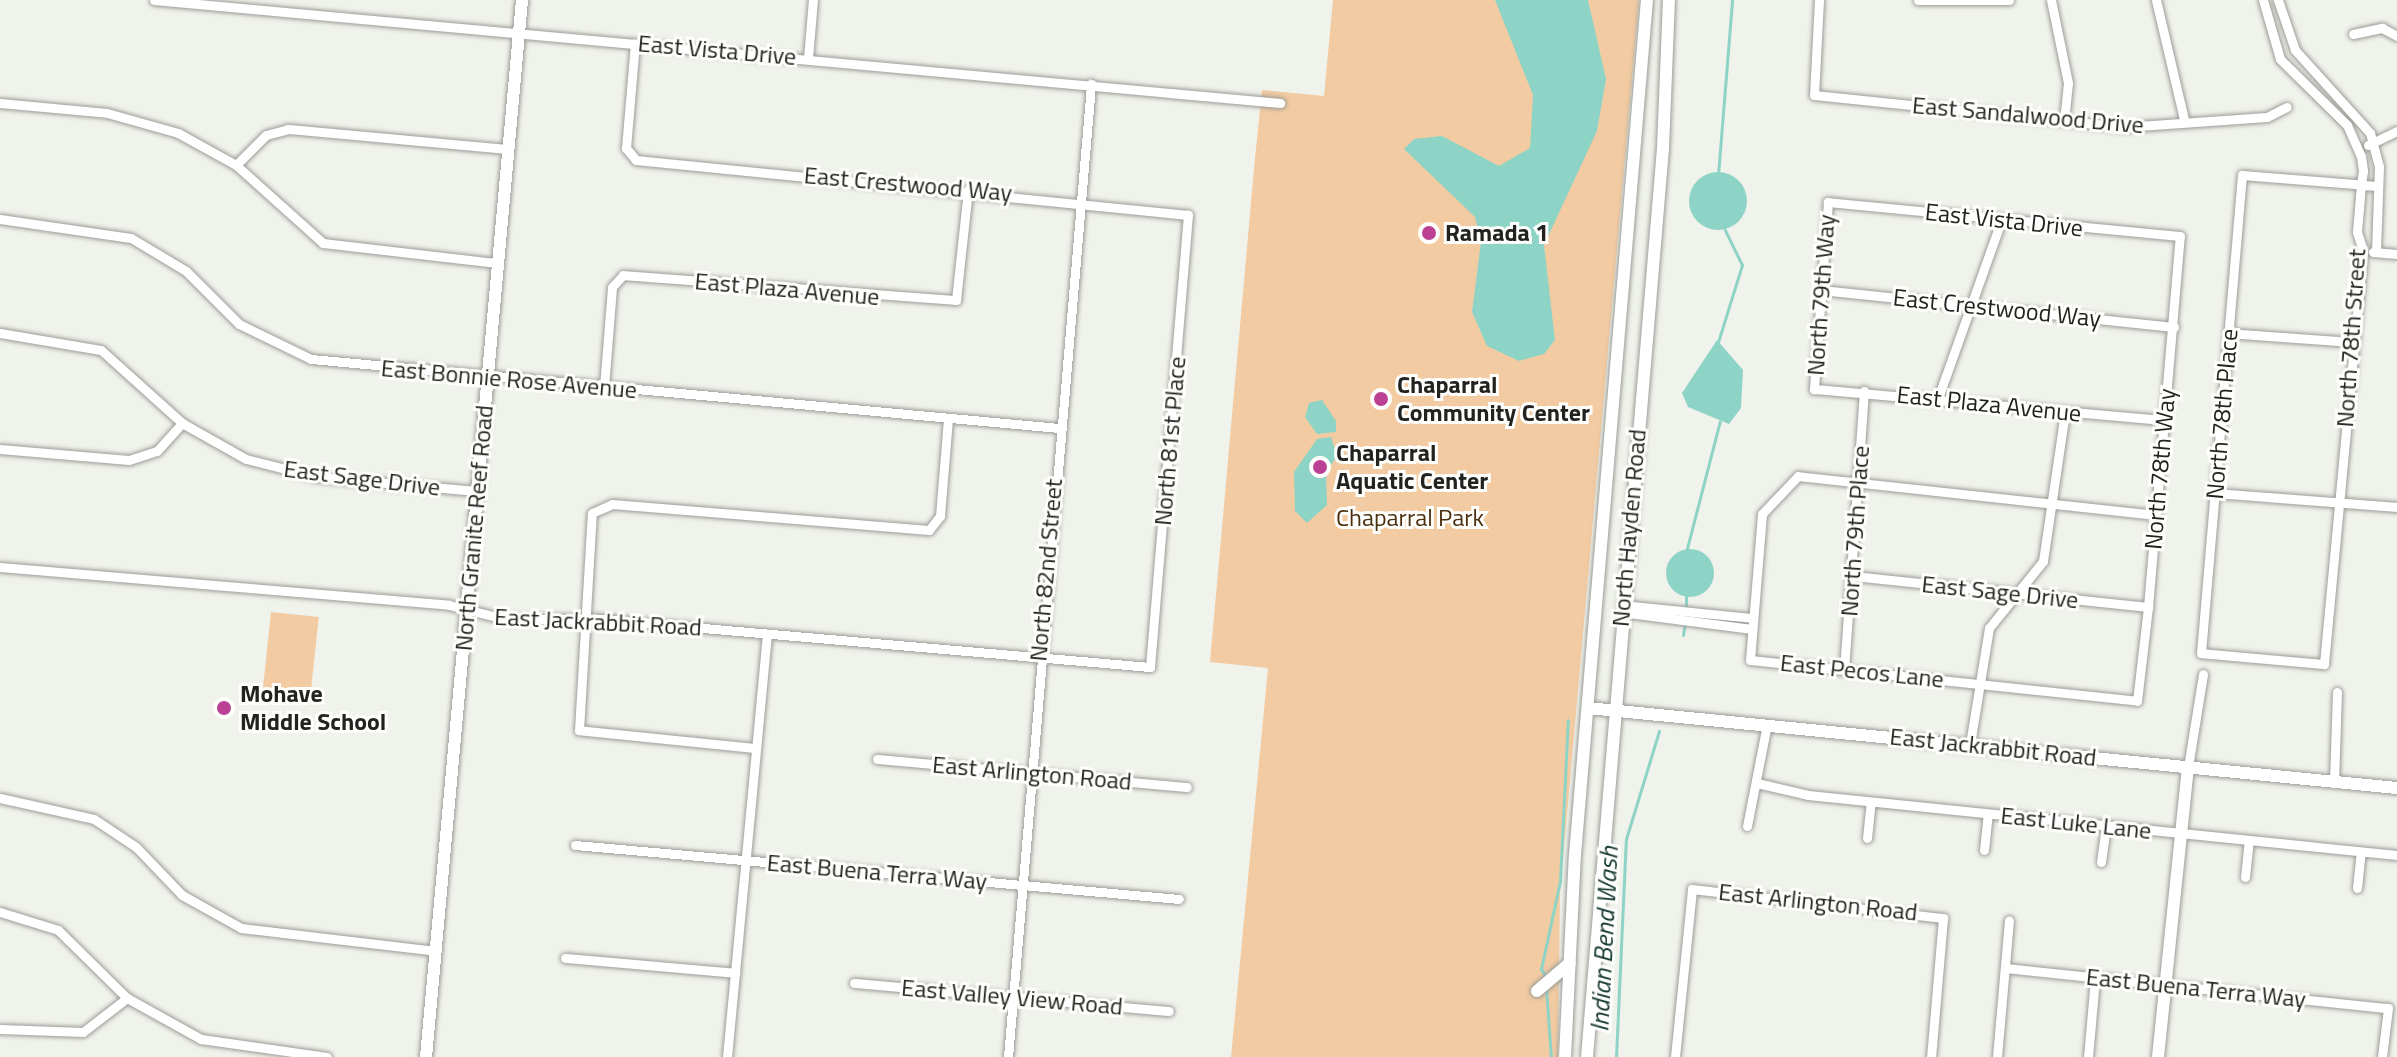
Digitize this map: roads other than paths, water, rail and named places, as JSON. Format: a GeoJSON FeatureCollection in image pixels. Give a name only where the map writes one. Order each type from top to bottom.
{"type":"FeatureCollection","features":[{"type":"Feature","properties":{"kind":"street","name":"East Vista Drive"},"geometry":{"type":"LineString","coordinates":[[154,0],[1280,103]]}},
{"type":"Feature","properties":{"kind":"street","name":"North Granite Reef Road"},"geometry":{"type":"LineString","coordinates":[[426,1057],[522,0]]}},
{"type":"Feature","properties":{"kind":"street"},"geometry":{"type":"LineString","coordinates":[[808,58],[813,0]]}},
{"type":"Feature","properties":{"kind":"street","name":"North Hayden Road"},"geometry":{"type":"LineString","coordinates":[[1565,1057],[1588,708],[1647,0]]}},
{"type":"Feature","properties":{"kind":"street","name":"North Hayden Road"},"geometry":{"type":"LineString","coordinates":[[1587,1057],[1612,710],[1665,123],[1669,0]]}},
{"type":"Feature","properties":{"kind":"street","name":"East Sandalwood Drive"},"geometry":{"type":"LineString","coordinates":[[1819,0],[1814,95],[2124,127],[2184,119],[2267,117],[2287,107]]}},
{"type":"Feature","properties":{"kind":"street"},"geometry":{"type":"LineString","coordinates":[[1918,0],[2009,0]]}},
{"type":"Feature","properties":{"kind":"street"},"geometry":{"type":"LineString","coordinates":[[2051,0],[2068,83],[2064,121]]}},
{"type":"Feature","properties":{"kind":"street"},"geometry":{"type":"LineString","coordinates":[[2156,0],[2184,119]]}},
{"type":"Feature","properties":{"kind":"street","name":"North 78th Street"},"geometry":{"type":"LineString","coordinates":[[2263,0],[2280,59],[2341,118],[2359,148],[2363,251],[2351,342],[2324,664]]}},
{"type":"Feature","properties":{"kind":"street","name":"North 78th Street"},"geometry":{"type":"LineString","coordinates":[[2278,0],[2295,50],[2358,111],[2374,144],[2378,186],[2376,252]]}},
{"type":"Feature","properties":{"kind":"street"},"geometry":{"type":"LineString","coordinates":[[2353,34],[2382,28],[2397,36]]}},
{"type":"Feature","properties":{"kind":"street","name":"East Crestwood Way"},"geometry":{"type":"LineString","coordinates":[[635,43],[628,156],[1082,200],[1188,215]]}},
{"type":"Feature","properties":{"kind":"street","name":"North 82nd Street"},"geometry":{"type":"LineString","coordinates":[[1008,1057],[1028,773],[1091,84]]}},
{"type":"Feature","properties":{"kind":"street"},"geometry":{"type":"LineString","coordinates":[[0,103],[141,120],[236,165],[323,243],[497,263]]}},
{"type":"Feature","properties":{"kind":"street"},"geometry":{"type":"LineString","coordinates":[[236,165],[266,135],[288,129],[508,149]]}},
{"type":"Feature","properties":{"kind":"street"},"geometry":{"type":"LineString","coordinates":[[2359,148],[2374,144],[2397,131]]}},
{"type":"Feature","properties":{"kind":"street","name":"North 78th Place"},"geometry":{"type":"LineString","coordinates":[[2324,664],[2201,653],[2242,175],[2361,185]]}},
{"type":"Feature","properties":{"kind":"street"},"geometry":{"type":"LineString","coordinates":[[2361,185],[2378,186]]}},
{"type":"Feature","properties":{"kind":"street","name":"East Plaza Avenue"},"geometry":{"type":"LineString","coordinates":[[604,387],[618,276],[956,300],[968,190]]}},
{"type":"Feature","properties":{"kind":"street","name":"East Vista Drive"},"geometry":{"type":"LineString","coordinates":[[1828,202],[2180,236]]}},
{"type":"Feature","properties":{"kind":"street","name":"North 79th Way"},"geometry":{"type":"LineString","coordinates":[[1814,389],[1828,202]]}},
{"type":"Feature","properties":{"kind":"street","name":"North 81st Place"},"geometry":{"type":"LineString","coordinates":[[1150,667],[1188,215]]}},
{"type":"Feature","properties":{"kind":"street","name":"East Bonnie Rose Avenue"},"geometry":{"type":"LineString","coordinates":[[0,219],[131,238],[186,271],[239,324],[311,359],[1059,428]]}},
{"type":"Feature","properties":{"kind":"street"},"geometry":{"type":"LineString","coordinates":[[1938,398],[1968,331],[1968,305],[2001,221]]}},
{"type":"Feature","properties":{"kind":"street","name":"North 78th Way"},"geometry":{"type":"LineString","coordinates":[[2137,701],[2174,327],[2180,236]]}},
{"type":"Feature","properties":{"kind":"street"},"geometry":{"type":"LineString","coordinates":[[2363,251],[2397,254]]}},
{"type":"Feature","properties":{"kind":"street","name":"East Crestwood Way"},"geometry":{"type":"LineString","coordinates":[[1821,290],[2174,327]]}},
{"type":"Feature","properties":{"kind":"street","name":"East Sage Drive"},"geometry":{"type":"LineString","coordinates":[[0,333],[101,350],[182,423],[246,459],[297,473],[478,491]]}},
{"type":"Feature","properties":{"kind":"street"},"geometry":{"type":"LineString","coordinates":[[2228,333],[2351,342]]}},
{"type":"Feature","properties":{"kind":"street","name":"East Plaza Avenue"},"geometry":{"type":"LineString","coordinates":[[1814,389],[1864,391],[2164,420]]}},
{"type":"Feature","properties":{"kind":"street","name":"North 79th Place"},"geometry":{"type":"LineString","coordinates":[[1844,670],[1864,391]]}},
{"type":"Feature","properties":{"kind":"street"},"geometry":{"type":"LineString","coordinates":[[1970,744],[1975,682],[1989,628],[2013,594],[2043,561],[2056,504],[2065,412]]}},
{"type":"Feature","properties":{"kind":"street"},"geometry":{"type":"LineString","coordinates":[[755,748],[579,730],[584,620],[597,506],[935,528],[948,418]]}},
{"type":"Feature","properties":{"kind":"street"},"geometry":{"type":"LineString","coordinates":[[0,449],[129,460],[157,451],[182,423]]}},
{"type":"Feature","properties":{"kind":"street"},"geometry":{"type":"LineString","coordinates":[[1752,629],[1762,514],[1774,493],[1798,476],[1859,480],[2156,515]]}},
{"type":"Feature","properties":{"kind":"street"},"geometry":{"type":"LineString","coordinates":[[2215,493],[2397,507]]}},
{"type":"Feature","properties":{"kind":"street","name":"East Jackrabbit Road"},"geometry":{"type":"LineString","coordinates":[[0,567],[467,611],[1150,667]]}},
{"type":"Feature","properties":{"kind":"street","name":"East Sage Drive"},"geometry":{"type":"LineString","coordinates":[[1853,576],[2148,607]]}},
{"type":"Feature","properties":{"kind":"street"},"geometry":{"type":"LineString","coordinates":[[1622,608],[1753,618]]}},
{"type":"Feature","properties":{"kind":"street","name":"East Pecos Lane"},"geometry":{"type":"LineString","coordinates":[[1622,608],[1752,629],[1750,660],[2137,701]]}},
{"type":"Feature","properties":{"kind":"street"},"geometry":{"type":"LineString","coordinates":[[727,1057],[767,634]]}},
{"type":"Feature","properties":{"kind":"street"},"geometry":{"type":"LineString","coordinates":[[2158,1057],[2178,833],[2203,674]]}},
{"type":"Feature","properties":{"kind":"street"},"geometry":{"type":"LineString","coordinates":[[2334,782],[2337,692]]}},
{"type":"Feature","properties":{"kind":"street","name":"East Jackrabbit Road"},"geometry":{"type":"LineString","coordinates":[[1588,708],[2397,788]]}},
{"type":"Feature","properties":{"kind":"street"},"geometry":{"type":"LineString","coordinates":[[1747,826],[1767,724]]}},
{"type":"Feature","properties":{"kind":"street","name":"East Arlington Road"},"geometry":{"type":"LineString","coordinates":[[877,759],[1187,787]]}},
{"type":"Feature","properties":{"kind":"street","name":"East Luke Lane"},"geometry":{"type":"LineString","coordinates":[[1757,783],[1871,802],[2397,855]]}},
{"type":"Feature","properties":{"kind":"street"},"geometry":{"type":"LineString","coordinates":[[0,798],[94,819],[136,847],[182,895],[241,928],[436,951]]}},
{"type":"Feature","properties":{"kind":"street"},"geometry":{"type":"LineString","coordinates":[[1867,838],[1871,802]]}},
{"type":"Feature","properties":{"kind":"street"},"geometry":{"type":"LineString","coordinates":[[1984,850],[1988,814]]}},
{"type":"Feature","properties":{"kind":"street"},"geometry":{"type":"LineString","coordinates":[[2101,862],[2106,826]]}},
{"type":"Feature","properties":{"kind":"street"},"geometry":{"type":"LineString","coordinates":[[2245,877],[2249,840]]}},
{"type":"Feature","properties":{"kind":"street","name":"East Buena Terra Way"},"geometry":{"type":"LineString","coordinates":[[575,845],[1179,899]]}},
{"type":"Feature","properties":{"kind":"street"},"geometry":{"type":"LineString","coordinates":[[2357,888],[2361,852]]}},
{"type":"Feature","properties":{"kind":"street","name":"East Arlington Road"},"geometry":{"type":"LineString","coordinates":[[1675,1057],[1692,889],[1943,918],[1931,1057]]}},
{"type":"Feature","properties":{"kind":"street"},"geometry":{"type":"LineString","coordinates":[[0,912],[58,930],[127,998],[212,1042],[327,1057]]}},
{"type":"Feature","properties":{"kind":"street"},"geometry":{"type":"LineString","coordinates":[[1997,1057],[2009,921]]}},
{"type":"Feature","properties":{"kind":"street"},"geometry":{"type":"LineString","coordinates":[[565,958],[735,973]]}},
{"type":"Feature","properties":{"kind":"street"},"geometry":{"type":"LineString","coordinates":[[1537,991],[1570,963]]}},
{"type":"Feature","properties":{"kind":"street","name":"East Buena Terra Way"},"geometry":{"type":"LineString","coordinates":[[2005,968],[2388,1008],[2382,1057]]}},
{"type":"Feature","properties":{"kind":"street"},"geometry":{"type":"LineString","coordinates":[[2088,1057],[2095,978]]}},
{"type":"Feature","properties":{"kind":"street","name":"East Valley View Road"},"geometry":{"type":"LineString","coordinates":[[854,983],[1169,1011]]}},
{"type":"Feature","properties":{"kind":"street"},"geometry":{"type":"LineString","coordinates":[[0,1029],[83,1032],[127,998]]}},
{"type":"Feature","properties":{"kind":"water"},"geometry":{"type":"Polygon","coordinates":[[[1495,0],[1588,0],[1606,79],[1597,131],[1544,245],[1555,340],[1544,354],[1519,361],[1487,346],[1472,312],[1481,242],[1475,217],[1404,149],[1414,139],[1442,136],[1499,166],[1530,148],[1533,95],[1495,0]]]}},
{"type":"Feature","properties":{"kind":"water"},"geometry":{"type":"Polygon","coordinates":[[[1718,172],[1739,180],[1747,201],[1739,222],[1718,230],[1697,222],[1689,201],[1697,180],[1718,172]]]}},
{"type":"Feature","properties":{"kind":"water"},"geometry":{"type":"Polygon","coordinates":[[[1717,340],[1743,370],[1741,408],[1729,424],[1688,407],[1682,393],[1717,340]]]}},
{"type":"Feature","properties":{"kind":"water"},"geometry":{"type":"Polygon","coordinates":[[[1322,400],[1336,421],[1336,432],[1317,434],[1305,417],[1309,403],[1322,400]]]}},
{"type":"Feature","properties":{"kind":"water"},"geometry":{"type":"Polygon","coordinates":[[[1331,437],[1337,456],[1326,472],[1327,505],[1307,523],[1295,511],[1294,472],[1317,439],[1331,437]]]}},
{"type":"Feature","properties":{"kind":"water"},"geometry":{"type":"Polygon","coordinates":[[[1690,549],[1707,556],[1714,573],[1707,590],[1690,597],[1673,590],[1666,573],[1673,556],[1690,549]]]}},
{"type":"Feature","properties":{"kind":"waterway","name":"Indian Bend Wash"},"geometry":{"type":"LineString","coordinates":[[1718,175],[1732,0]]}},
{"type":"Feature","properties":{"kind":"waterway","name":"Indian Bend Wash"},"geometry":{"type":"LineString","coordinates":[[1718,342],[1742,265],[1725,230]]}},
{"type":"Feature","properties":{"kind":"waterway","name":"Indian Bend Wash"},"geometry":{"type":"LineString","coordinates":[[1685,556],[1720,421]]}},
{"type":"Feature","properties":{"kind":"waterway","name":"Indian Bend Wash"},"geometry":{"type":"LineString","coordinates":[[1686,591],[1686,608]]}},
{"type":"Feature","properties":{"kind":"waterway","name":"Indian Bend Wash"},"geometry":{"type":"LineString","coordinates":[[1683,635],[1685,623]]}},
{"type":"Feature","properties":{"kind":"waterway"},"geometry":{"type":"LineString","coordinates":[[1546,976],[1541,969],[1560,881],[1568,720]]}},
{"type":"Feature","properties":{"kind":"waterway","name":"Indian Bend Wash"},"geometry":{"type":"LineString","coordinates":[[1616,1057],[1626,839],[1659,731]]}},
{"type":"Feature","properties":{"kind":"waterway"},"geometry":{"type":"LineString","coordinates":[[1546,988],[1551,1057]]}},
{"type":"Feature","properties":{"kind":"place","name":"Ramada 1"},"geometry":{"type":"Point","coordinates":[1429,233]}},
{"type":"Feature","properties":{"kind":"place","name":"Chaparral Community Center"},"geometry":{"type":"Point","coordinates":[1381,399]}},
{"type":"Feature","properties":{"kind":"place","name":"Chaparral Aquatic Center"},"geometry":{"type":"Point","coordinates":[1320,467]}},
{"type":"Feature","properties":{"kind":"place","name":"Mohave Middle School"},"geometry":{"type":"Point","coordinates":[224,708]}},
{"type":"Feature","properties":{"kind":"park label","name":"Chaparral Park"},"geometry":{"type":"Point","coordinates":[1410,518]}}]}
